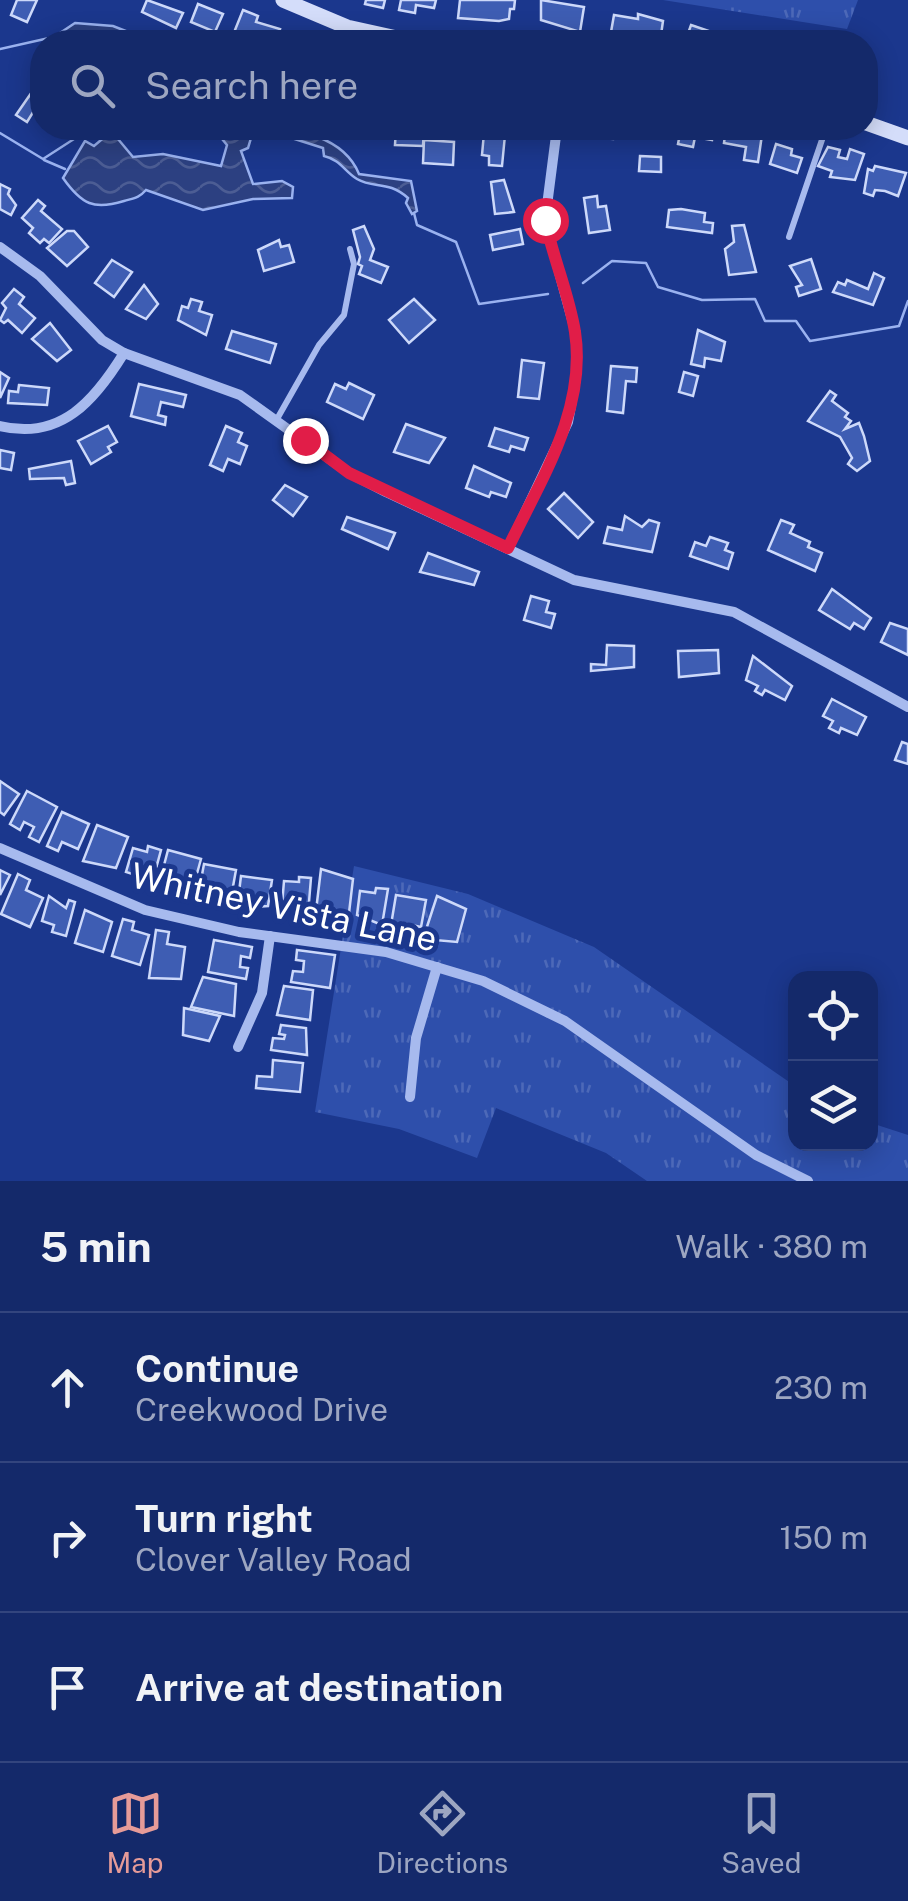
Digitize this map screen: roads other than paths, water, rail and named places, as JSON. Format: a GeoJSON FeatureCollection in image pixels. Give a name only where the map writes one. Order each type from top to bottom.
{"type":"FeatureCollection","features":[{"type":"Feature","properties":{"kind":"street"},"geometry":{"type":"LineString","coordinates":[[283,0],[361,30]]}},
{"type":"Feature","properties":{"kind":"street"},"geometry":{"type":"LineString","coordinates":[[878,128],[908,138]]}},
{"type":"Feature","properties":{"kind":"street"},"geometry":{"type":"LineString","coordinates":[[508,548],[568,422],[576,378],[576,334],[545,220],[556,140]]}},
{"type":"Feature","properties":{"kind":"street"},"geometry":{"type":"LineString","coordinates":[[0,247],[40,276],[102,340],[124,353],[240,396],[277,418],[349,473],[601,588],[673,597],[734,612],[908,706]]}},
{"type":"Feature","properties":{"kind":"street"},"geometry":{"type":"LineString","coordinates":[[0,426],[22,430],[68,419],[90,404],[124,353]]}},
{"type":"Feature","properties":{"kind":"street","name":"Whitney Vista Lane"},"geometry":{"type":"LineString","coordinates":[[0,848],[145,910],[270,936],[386,952],[483,981],[565,1021],[756,1155],[808,1181]]}},
{"type":"Feature","properties":{"kind":"street"},"geometry":{"type":"LineString","coordinates":[[238,1047],[262,993],[270,936]]}},
{"type":"Feature","properties":{"kind":"street"},"geometry":{"type":"LineString","coordinates":[[410,1097],[416,1038],[438,967]]}},
{"type":"Feature","properties":{"kind":"lane"},"geometry":{"type":"LineString","coordinates":[[788,236],[822,140]]}},
{"type":"Feature","properties":{"kind":"lane"},"geometry":{"type":"LineString","coordinates":[[277,418],[319,346],[344,314],[354,264],[350,249]]}},
{"type":"Feature","properties":{"kind":"water"},"geometry":{"type":"Polygon","coordinates":[[[75,23],[123,30],[64,30],[75,23]]]}},
{"type":"Feature","properties":{"kind":"water"},"geometry":{"type":"Polygon","coordinates":[[[101,140],[119,140],[133,157],[163,154],[221,166],[227,145],[223,140],[250,140],[248,148],[241,151],[253,184],[282,181],[293,187],[292,198],[253,199],[203,210],[146,190],[134,198],[97,205],[83,200],[63,178],[85,141],[94,146],[101,140]]]}},
{"type":"Feature","properties":{"kind":"water"},"geometry":{"type":"Polygon","coordinates":[[[298,140],[331,143],[352,161],[359,174],[411,181],[417,211],[412,214],[406,203],[408,198],[401,192],[357,179],[324,156],[323,148],[298,140]]]}},
{"type":"Feature","properties":{"kind":"waterway"},"geometry":{"type":"LineString","coordinates":[[0,49],[30,42]]}},
{"type":"Feature","properties":{"kind":"waterway"},"geometry":{"type":"LineString","coordinates":[[0,133],[43,159],[72,140]]}},
{"type":"Feature","properties":{"kind":"waterway"},"geometry":{"type":"LineString","coordinates":[[44,160],[65,169]]}},
{"type":"Feature","properties":{"kind":"waterway"},"geometry":{"type":"LineString","coordinates":[[414,213],[417,225],[456,242],[479,304],[548,294]]}},
{"type":"Feature","properties":{"kind":"waterway"},"geometry":{"type":"LineString","coordinates":[[583,283],[612,261],[646,263],[658,287],[702,300],[755,299],[765,321],[796,321],[810,341],[899,326],[908,301]]}}]}
